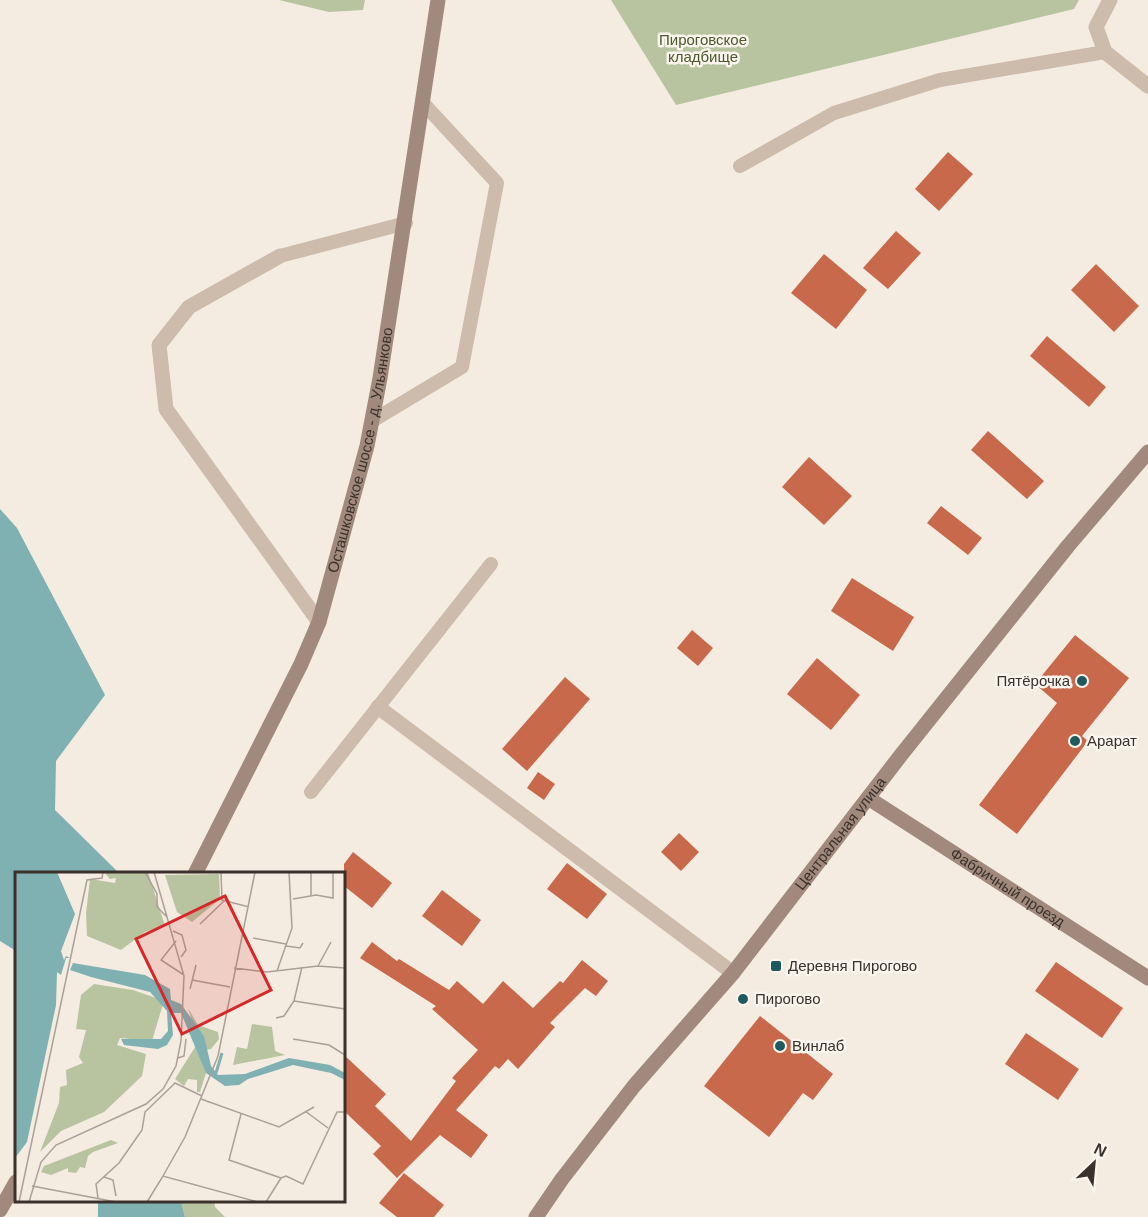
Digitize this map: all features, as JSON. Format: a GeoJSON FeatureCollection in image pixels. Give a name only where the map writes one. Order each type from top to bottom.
{"type":"FeatureCollection","features":[{"type":"Feature","properties":{"kind":"street","name":"Осташковское шоссе - д. Ульянково"},"geometry":{"type":"LineString","coordinates":[[196,872],[211,846],[301,664],[319,622],[372,421],[406,223],[438,0]]}},
{"type":"Feature","properties":{"kind":"street"},"geometry":{"type":"LineString","coordinates":[[1110,0],[1096,27],[1106,52],[1148,86]]}},
{"type":"Feature","properties":{"kind":"street"},"geometry":{"type":"LineString","coordinates":[[280,256],[189,307],[159,345],[162,377],[166,410],[319,622]]}},
{"type":"Feature","properties":{"kind":"street","name":"Центральная улица"},"geometry":{"type":"LineString","coordinates":[[536,1217],[562,1179],[634,1086],[733,973],[868,798],[1068,546],[1148,452]]}},
{"type":"Feature","properties":{"kind":"street"},"geometry":{"type":"LineString","coordinates":[[378,707],[733,973]]}},
{"type":"Feature","properties":{"kind":"street","name":"Фабричный проезд"},"geometry":{"type":"LineString","coordinates":[[868,798],[1148,978]]}},
{"type":"Feature","properties":{"kind":"street"},"geometry":{"type":"LineString","coordinates":[[0,1210],[15,1184]]}},
{"type":"Feature","properties":{"kind":"lane"},"geometry":{"type":"LineString","coordinates":[[740,166],[834,113],[940,80],[1106,52]]}},
{"type":"Feature","properties":{"kind":"lane"},"geometry":{"type":"LineString","coordinates":[[372,421],[462,367],[497,183],[423,103]]}},
{"type":"Feature","properties":{"kind":"lane"},"geometry":{"type":"LineString","coordinates":[[280,256],[406,223]]}},
{"type":"Feature","properties":{"kind":"lane"},"geometry":{"type":"LineString","coordinates":[[311,792],[491,564]]}},
{"type":"Feature","properties":{"kind":"green space"},"geometry":{"type":"Polygon","coordinates":[[[279,0],[365,0],[363,10],[329,12],[279,0]]]}},
{"type":"Feature","properties":{"kind":"green space","name":"Пироговское кладбище"},"geometry":{"type":"Polygon","coordinates":[[[611,0],[1079,0],[1074,9],[676,105],[611,0]]]}},
{"type":"Feature","properties":{"kind":"green space"},"geometry":{"type":"Polygon","coordinates":[[[181,1202],[214,1202],[215,1207],[225,1217],[185,1217],[181,1202]]]}},
{"type":"Feature","properties":{"kind":"water"},"geometry":{"type":"Polygon","coordinates":[[[0,509],[17,528],[105,695],[56,761],[55,810],[118,872],[15,872],[15,950],[0,941],[0,509]]]}},
{"type":"Feature","properties":{"kind":"water"},"geometry":{"type":"Polygon","coordinates":[[[98,1202],[181,1202],[185,1217],[98,1217],[98,1202]]]}},
{"type":"Feature","properties":{"kind":"building"},"geometry":{"type":"Polygon","coordinates":[[[948,152],[973,174],[939,211],[915,189],[948,152]]]}},
{"type":"Feature","properties":{"kind":"building"},"geometry":{"type":"Polygon","coordinates":[[[896,231],[921,253],[888,289],[863,268],[896,231]]]}},
{"type":"Feature","properties":{"kind":"building"},"geometry":{"type":"Polygon","coordinates":[[[824,254],[867,290],[836,329],[791,293],[824,254]]]}},
{"type":"Feature","properties":{"kind":"building"},"geometry":{"type":"Polygon","coordinates":[[[1096,264],[1139,306],[1114,332],[1071,290],[1096,264]]]}},
{"type":"Feature","properties":{"kind":"building"},"geometry":{"type":"Polygon","coordinates":[[[1047,336],[1106,387],[1089,407],[1030,356],[1047,336]]]}},
{"type":"Feature","properties":{"kind":"building"},"geometry":{"type":"Polygon","coordinates":[[[988,431],[1044,481],[1027,499],[971,450],[988,431]]]}},
{"type":"Feature","properties":{"kind":"building"},"geometry":{"type":"Polygon","coordinates":[[[809,457],[852,496],[824,525],[782,487],[809,457]]]}},
{"type":"Feature","properties":{"kind":"building"},"geometry":{"type":"Polygon","coordinates":[[[941,506],[982,538],[968,555],[927,523],[941,506]]]}},
{"type":"Feature","properties":{"kind":"building"},"geometry":{"type":"Polygon","coordinates":[[[852,578],[914,617],[893,651],[831,611],[852,578]]]}},
{"type":"Feature","properties":{"kind":"building"},"geometry":{"type":"Polygon","coordinates":[[[692,630],[713,648],[698,666],[677,648],[692,630]]]}},
{"type":"Feature","properties":{"kind":"building"},"geometry":{"type":"Polygon","coordinates":[[[1075,635],[1129,678],[1082,736],[1088,741],[1017,834],[979,805],[1057,703],[1035,684],[1075,635]]]}},
{"type":"Feature","properties":{"kind":"building"},"geometry":{"type":"Polygon","coordinates":[[[817,658],[860,695],[831,730],[787,694],[817,658]]]}},
{"type":"Feature","properties":{"kind":"building"},"geometry":{"type":"Polygon","coordinates":[[[565,677],[590,699],[527,771],[502,749],[565,677]]]}},
{"type":"Feature","properties":{"kind":"building"},"geometry":{"type":"Polygon","coordinates":[[[538,772],[555,784],[544,800],[527,788],[538,772]]]}},
{"type":"Feature","properties":{"kind":"building"},"geometry":{"type":"Polygon","coordinates":[[[679,833],[699,852],[681,871],[661,852],[679,833]]]}},
{"type":"Feature","properties":{"kind":"building"},"geometry":{"type":"Polygon","coordinates":[[[353,852],[392,883],[372,908],[345,887],[344,864],[353,852]]]}},
{"type":"Feature","properties":{"kind":"building"},"geometry":{"type":"Polygon","coordinates":[[[567,863],[607,894],[587,919],[547,889],[567,863]]]}},
{"type":"Feature","properties":{"kind":"building"},"geometry":{"type":"Polygon","coordinates":[[[442,890],[481,920],[462,946],[422,916],[442,890]]]}},
{"type":"Feature","properties":{"kind":"building"},"geometry":{"type":"Polygon","coordinates":[[[372,942],[397,961],[399,959],[449,990],[457,981],[483,1004],[503,981],[533,1008],[560,981],[563,983],[582,960],[608,981],[596,996],[585,988],[550,1023],[555,1027],[518,1069],[508,1059],[499,1069],[495,1066],[456,1110],[488,1135],[471,1158],[440,1135],[397,1178],[373,1154],[381,1146],[345,1112],[345,1056],[386,1094],[375,1106],[411,1141],[456,1081],[452,1078],[478,1050],[432,1009],[436,1006],[360,958],[372,942]]]}},
{"type":"Feature","properties":{"kind":"building"},"geometry":{"type":"Polygon","coordinates":[[[1056,962],[1123,1008],[1102,1038],[1035,991],[1056,962]]]}},
{"type":"Feature","properties":{"kind":"building"},"geometry":{"type":"Polygon","coordinates":[[[760,1016],[833,1074],[813,1100],[803,1093],[769,1137],[704,1086],[760,1016]]]}},
{"type":"Feature","properties":{"kind":"building"},"geometry":{"type":"Polygon","coordinates":[[[1026,1033],[1079,1069],[1058,1100],[1005,1064],[1026,1033]]]}},
{"type":"Feature","properties":{"kind":"building"},"geometry":{"type":"Polygon","coordinates":[[[404,1173],[444,1205],[434,1217],[397,1217],[379,1203],[404,1173]]]}},
{"type":"Feature","properties":{"kind":"place","name":"Пятёрочка"},"geometry":{"type":"Point","coordinates":[1082,681]}},
{"type":"Feature","properties":{"kind":"place","name":"Арарат"},"geometry":{"type":"Point","coordinates":[1075,741]}},
{"type":"Feature","properties":{"kind":"place","name":"Деревня Пирогово"},"geometry":{"type":"Point","coordinates":[776,966]}},
{"type":"Feature","properties":{"kind":"place","name":"Пирогово"},"geometry":{"type":"Point","coordinates":[743,999]}},
{"type":"Feature","properties":{"kind":"place","name":"Винлаб"},"geometry":{"type":"Point","coordinates":[780,1046]}}]}
